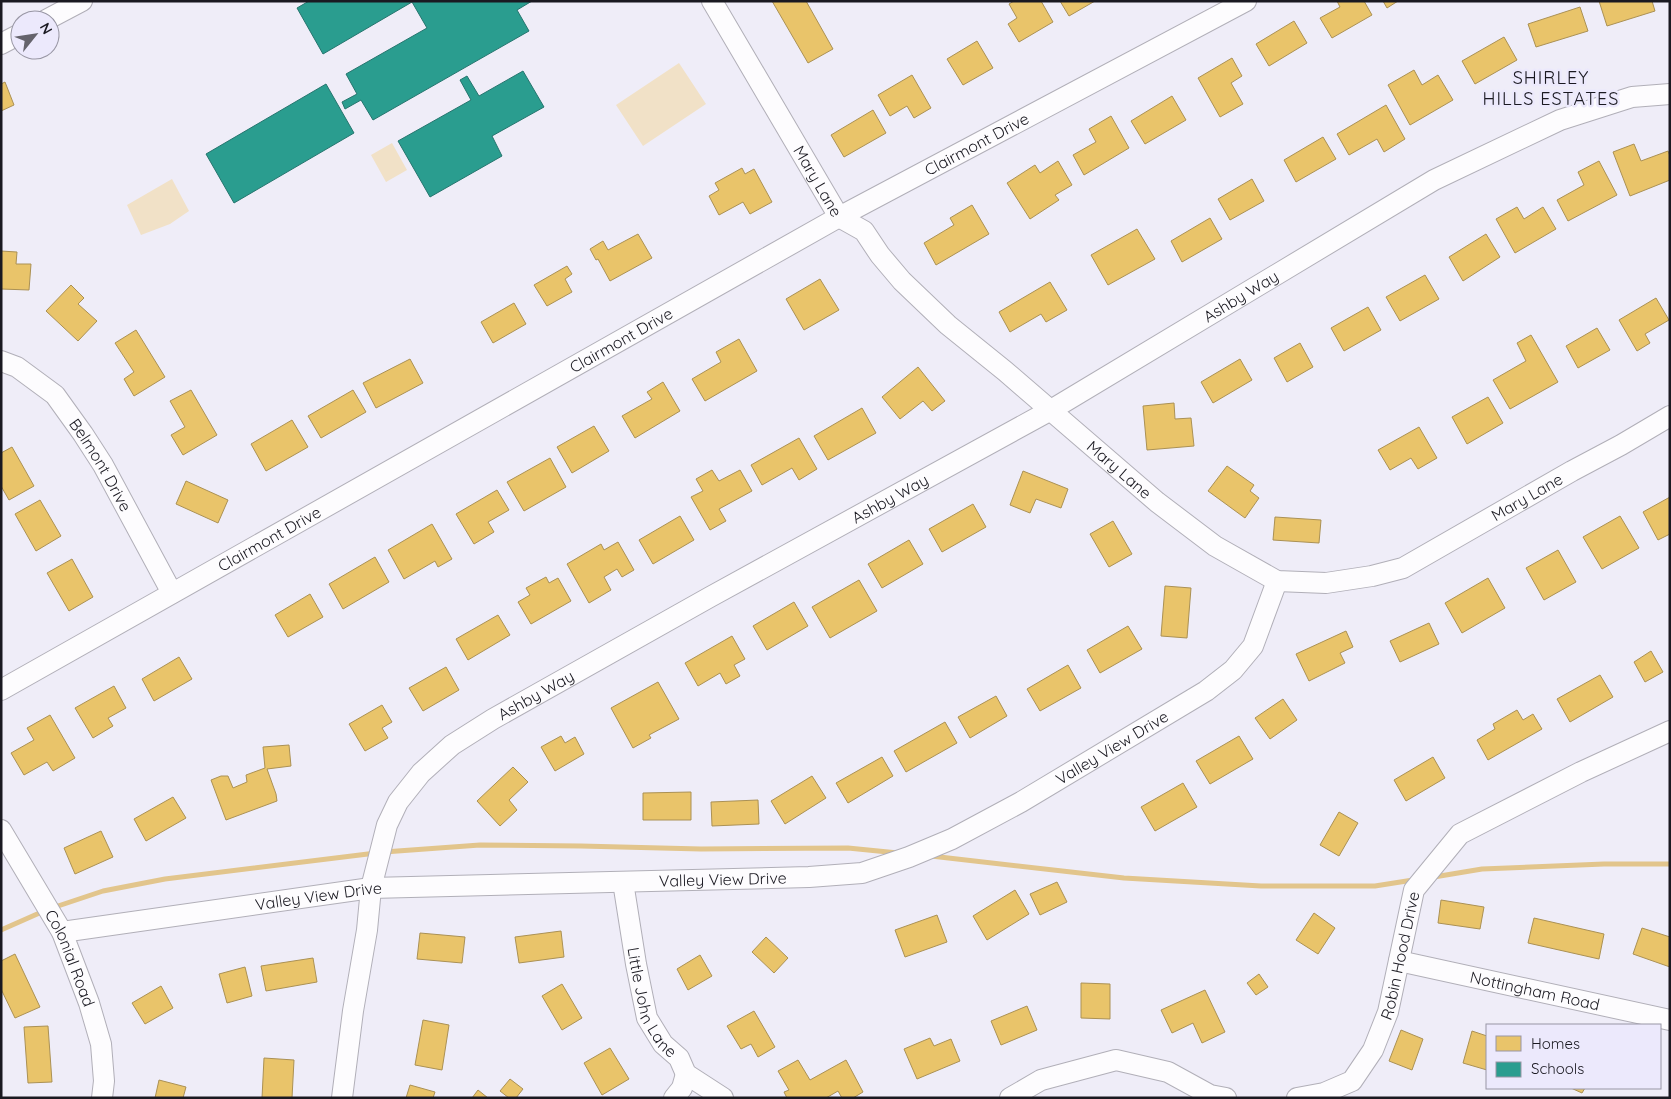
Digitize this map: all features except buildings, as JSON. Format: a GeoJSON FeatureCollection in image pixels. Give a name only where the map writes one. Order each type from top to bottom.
{"type":"FeatureCollection","features":[{"type":"Feature","properties":{"kind":"street"},"geometry":{"type":"LineString","coordinates":[[60,13],[82,1]]}},
{"type":"Feature","properties":{"kind":"street","name":"Mary Lane"},"geometry":{"type":"LineString","coordinates":[[712,1],[840,217],[864,231],[880,255],[902,281],[948,325],[1051,410],[1157,502],[1215,546],[1277,581],[1326,583],[1372,576],[1404,568],[1572,472],[1622,446],[1670,416]]}},
{"type":"Feature","properties":{"kind":"street","name":"Clairmont Drive"},"geometry":{"type":"LineString","coordinates":[[1,690],[840,217],[1246,1]]}},
{"type":"Feature","properties":{"kind":"street","name":"Ashby Way"},"geometry":{"type":"LineString","coordinates":[[342,1098],[353,1011],[367,930],[371,888],[387,825],[398,802],[421,773],[452,745],[493,719],[649,631],[1051,410],[1434,180],[1560,120],[1632,97],[1670,94]]}},
{"type":"Feature","properties":{"kind":"street","name":"Belmont Drive"},"geometry":{"type":"LineString","coordinates":[[1,361],[17,367],[55,395],[103,464],[172,593]]}},
{"type":"Feature","properties":{"kind":"street","name":"Valley View Drive"},"geometry":{"type":"LineString","coordinates":[[62,932],[371,888],[809,877],[862,872],[909,857],[952,839],[1021,802],[1206,691],[1233,670],[1253,646],[1277,581]]}},
{"type":"Feature","properties":{"kind":"street","name":"Robin Hood Drive"},"geometry":{"type":"LineString","coordinates":[[1297,1098],[1324,1093],[1352,1081],[1374,1050],[1388,1012],[1414,890],[1460,834],[1581,772],[1670,731]]}},
{"type":"Feature","properties":{"kind":"street","name":"Colonial Road"},"geometry":{"type":"LineString","coordinates":[[1,830],[62,932],[89,1003],[101,1044],[104,1082],[102,1098]]}},
{"type":"Feature","properties":{"kind":"street","name":"Little John Lane"},"geometry":{"type":"LineString","coordinates":[[623,882],[647,1018],[663,1044],[679,1058],[686,1074],[722,1098]]}},
{"type":"Feature","properties":{"kind":"street","name":"Nottingham Road"},"geometry":{"type":"LineString","coordinates":[[1399,962],[1670,1020]]}},
{"type":"Feature","properties":{"kind":"street"},"geometry":{"type":"LineString","coordinates":[[1010,1098],[1040,1080],[1116,1060],[1168,1072],[1210,1095],[1226,1098]]}},
{"type":"Feature","properties":{"kind":"street"},"geometry":{"type":"LineString","coordinates":[[674,1098],[682,1088],[686,1074]]}},
{"type":"Feature","properties":{"kind":"shaded area"},"geometry":{"type":"Polygon","coordinates":[[[679,63],[706,104],[643,146],[616,105],[679,63]]]}},
{"type":"Feature","properties":{"kind":"shaded area"},"geometry":{"type":"Polygon","coordinates":[[[392,143],[407,170],[386,182],[371,155],[392,143]]]}},
{"type":"Feature","properties":{"kind":"shaded area"},"geometry":{"type":"Polygon","coordinates":[[[172,179],[189,211],[170,224],[141,235],[127,205],[172,179]]]}},
{"type":"Feature","properties":{"kind":"waterway"},"geometry":{"type":"LineString","coordinates":[[384,852],[480,845],[701,849],[848,848],[898,853]]}},
{"type":"Feature","properties":{"kind":"waterway"},"geometry":{"type":"LineString","coordinates":[[52,908],[103,891],[165,879],[376,853]]}},
{"type":"Feature","properties":{"kind":"waterway"},"geometry":{"type":"LineString","coordinates":[[931,856],[1124,878],[1261,886],[1375,886],[1413,880]]}},
{"type":"Feature","properties":{"kind":"waterway"},"geometry":{"type":"LineString","coordinates":[[1434,877],[1482,869],[1604,864],[1670,864]]}},
{"type":"Feature","properties":{"kind":"waterway"},"geometry":{"type":"LineString","coordinates":[[1,930],[44,911]]}},
{"type":"Feature","properties":{"kind":"district","name":"SHIRLEY HILLS ESTATES"},"geometry":{"type":"Point","coordinates":[1551,87]}}]}
